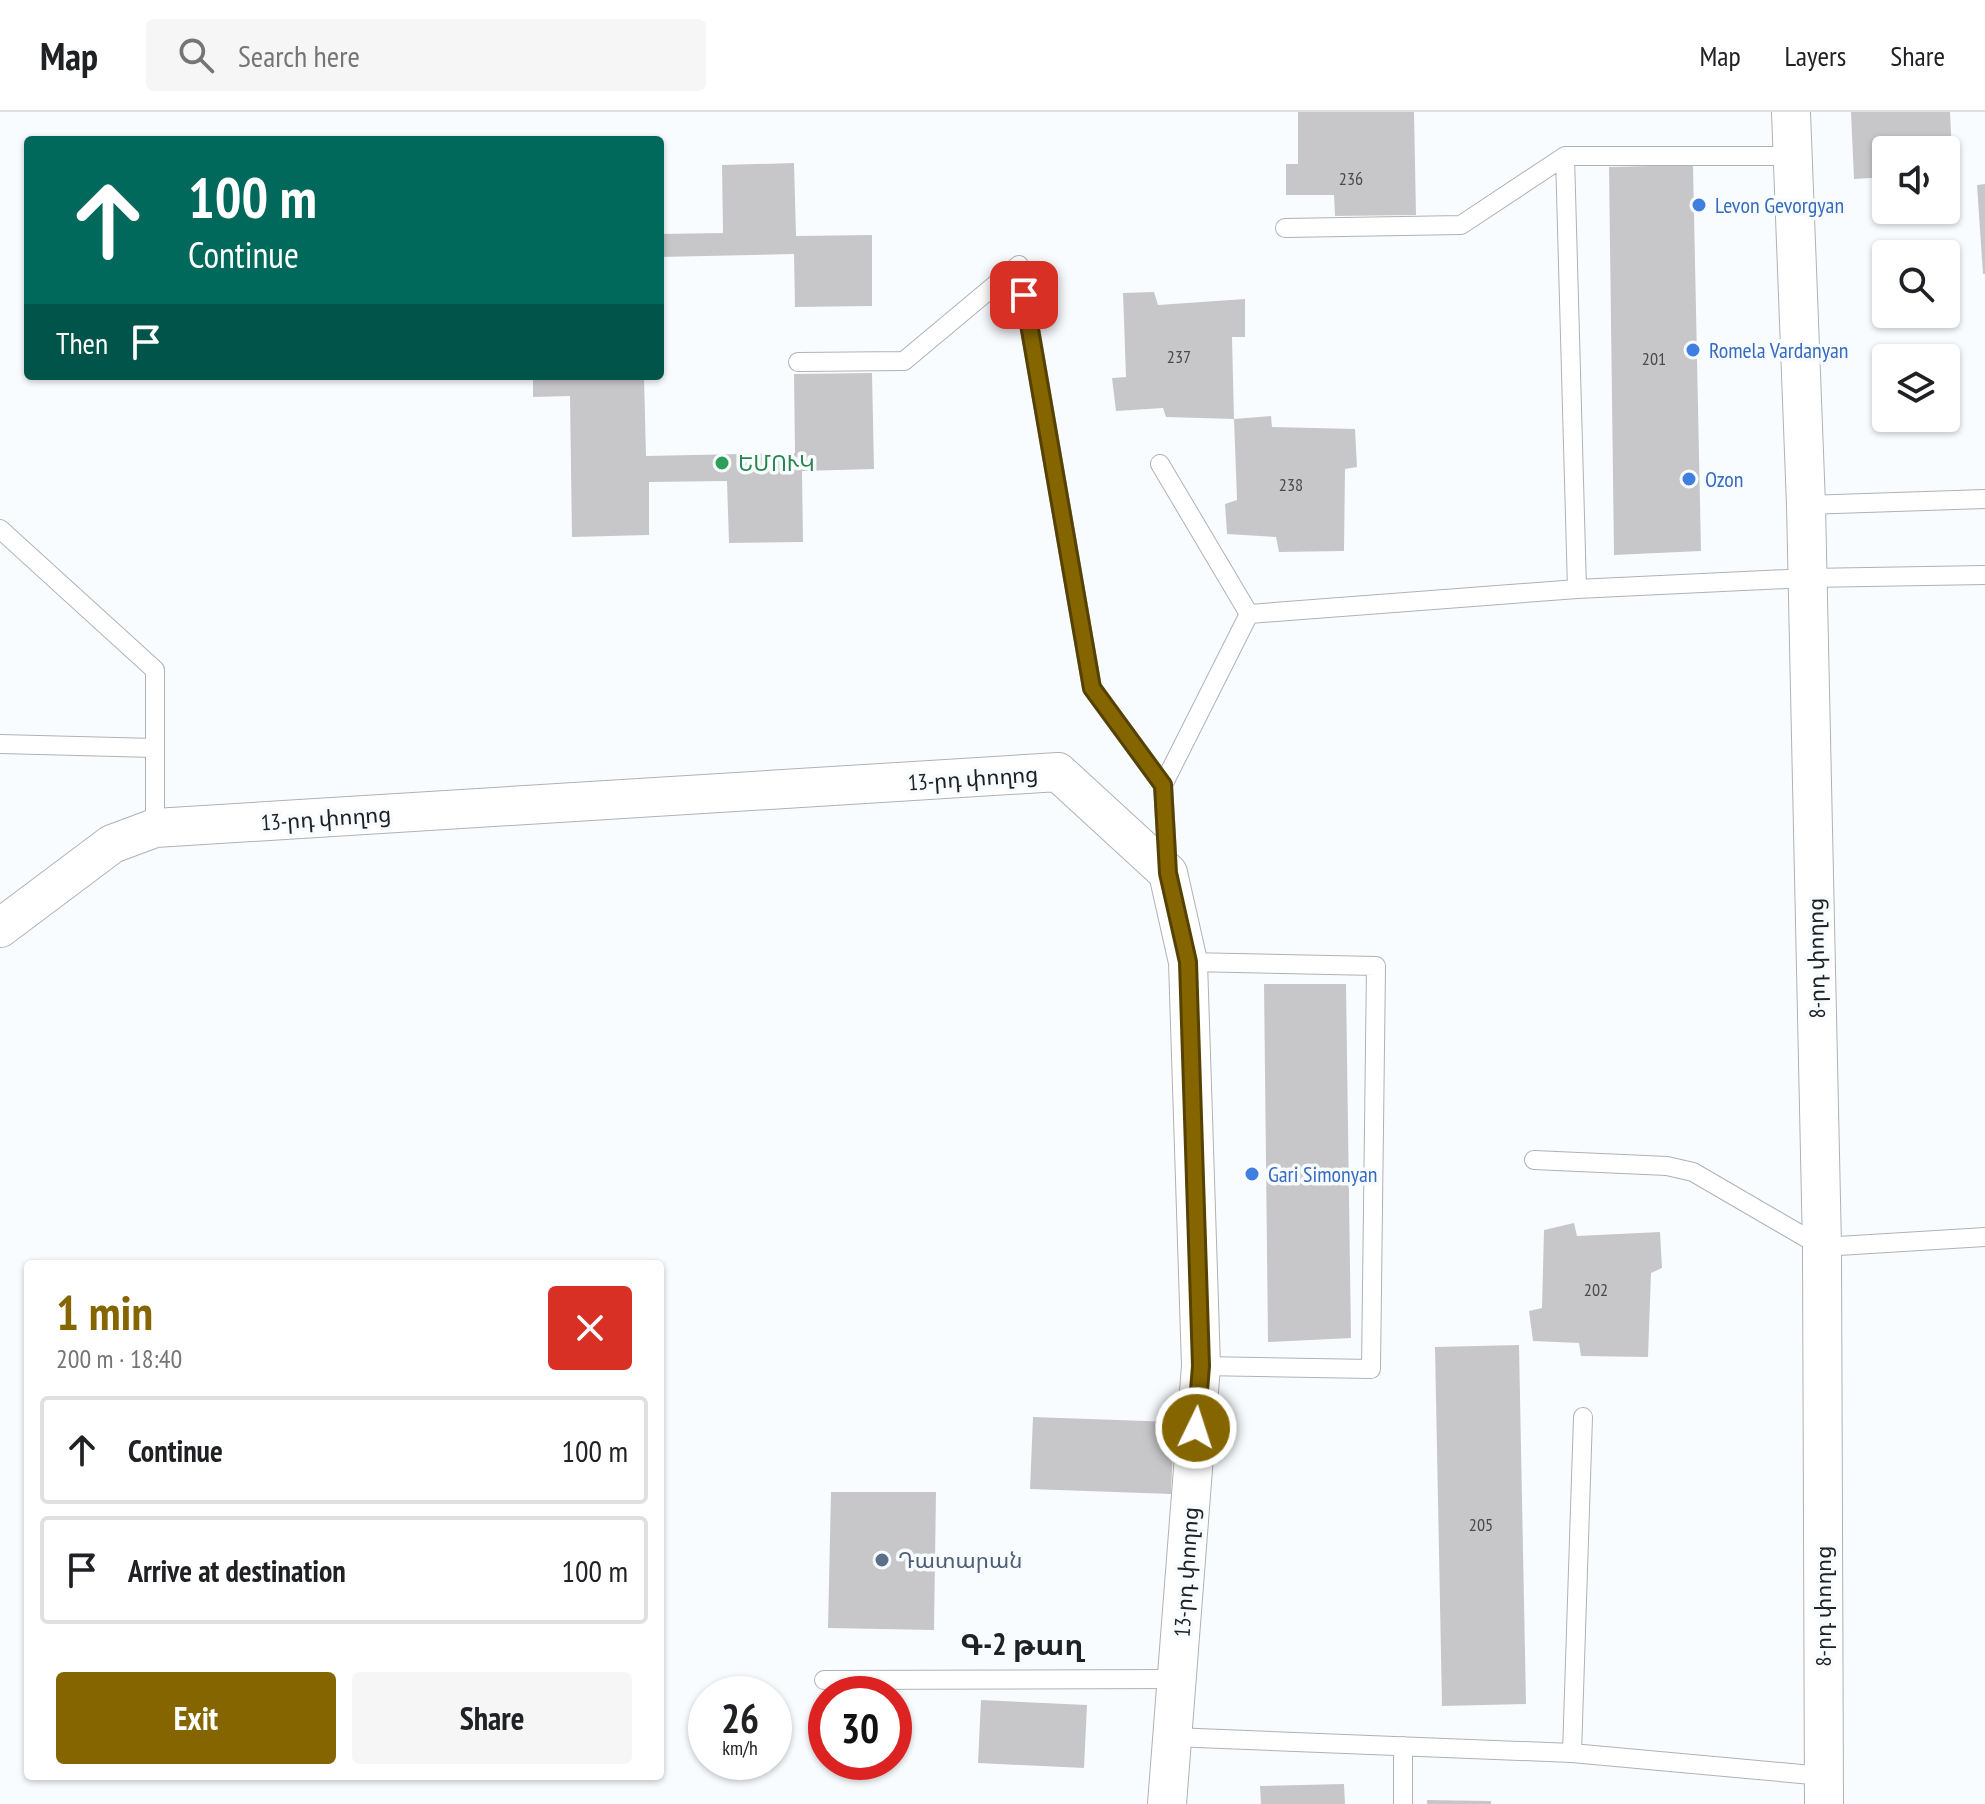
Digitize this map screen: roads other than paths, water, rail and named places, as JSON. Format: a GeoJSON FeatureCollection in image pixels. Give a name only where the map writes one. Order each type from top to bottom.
{"type":"FeatureCollection","features":[{"type":"Feature","properties":{"kind":"street","name":"8-րդ փողոց"},"geometry":{"type":"LineString","coordinates":[[1791,112],[1808,578],[1822,1247],[1823,1790]]}},
{"type":"Feature","properties":{"kind":"street","name":"13-րդ փողոց"},"geometry":{"type":"LineString","coordinates":[[0,928],[112,844],[155,828],[1058,772],[1168,873],[1188,962],[1201,1366],[1167,1804]]}},
{"type":"Feature","properties":{"kind":"lane"},"geometry":{"type":"LineString","coordinates":[[1285,228],[1461,225],[1565,156],[1791,156]]}},
{"type":"Feature","properties":{"kind":"lane"},"geometry":{"type":"LineString","coordinates":[[1565,156],[1577,589]]}},
{"type":"Feature","properties":{"kind":"lane"},"geometry":{"type":"LineString","coordinates":[[798,362],[904,361],[1019,265],[1092,688],[1163,785]]}},
{"type":"Feature","properties":{"kind":"lane"},"geometry":{"type":"LineString","coordinates":[[1160,464],[1249,614]]}},
{"type":"Feature","properties":{"kind":"lane"},"geometry":{"type":"LineString","coordinates":[[1806,505],[1985,499]]}},
{"type":"Feature","properties":{"kind":"lane"},"geometry":{"type":"LineString","coordinates":[[0,529],[155,670],[155,828]]}},
{"type":"Feature","properties":{"kind":"lane"},"geometry":{"type":"LineString","coordinates":[[1249,614],[1577,589],[1808,578],[1985,575]]}},
{"type":"Feature","properties":{"kind":"lane"},"geometry":{"type":"LineString","coordinates":[[1168,873],[1163,785],[1249,614]]}},
{"type":"Feature","properties":{"kind":"lane"},"geometry":{"type":"LineString","coordinates":[[0,744],[155,748]]}},
{"type":"Feature","properties":{"kind":"lane"},"geometry":{"type":"LineString","coordinates":[[1188,962],[1376,966],[1371,1369],[1201,1366]]}},
{"type":"Feature","properties":{"kind":"lane"},"geometry":{"type":"LineString","coordinates":[[1534,1160],[1667,1166],[1693,1172],[1822,1247],[1985,1237]]}},
{"type":"Feature","properties":{"kind":"lane"},"geometry":{"type":"LineString","coordinates":[[1572,1753],[1583,1417]]}},
{"type":"Feature","properties":{"kind":"lane"},"geometry":{"type":"LineString","coordinates":[[912,1680],[1178,1679]]}},
{"type":"Feature","properties":{"kind":"lane"},"geometry":{"type":"LineString","coordinates":[[1173,1737],[1572,1753],[1823,1790]]}},
{"type":"Feature","properties":{"kind":"lane"},"geometry":{"type":"LineString","coordinates":[[1403,1746],[1403,1804]]}},
{"type":"Feature","properties":{"kind":"place","name":"Levon Gevorgyan"},"geometry":{"type":"Point","coordinates":[1699,205]}},
{"type":"Feature","properties":{"kind":"place","name":"Romela Vardanyan"},"geometry":{"type":"Point","coordinates":[1693,350]}},
{"type":"Feature","properties":{"kind":"place","name":"ԵՄՈՒԿ"},"geometry":{"type":"Point","coordinates":[722,463]}},
{"type":"Feature","properties":{"kind":"place","name":"Ozon"},"geometry":{"type":"Point","coordinates":[1689,479]}},
{"type":"Feature","properties":{"kind":"place","name":"Gari Simonyan"},"geometry":{"type":"Point","coordinates":[1252,1174]}},
{"type":"Feature","properties":{"kind":"place","name":"Դատարան"},"geometry":{"type":"Point","coordinates":[882,1560]}},
{"type":"Feature","properties":{"kind":"district","name":"Գ-2 թաղ"},"geometry":{"type":"Point","coordinates":[1022,1645]}}]}
